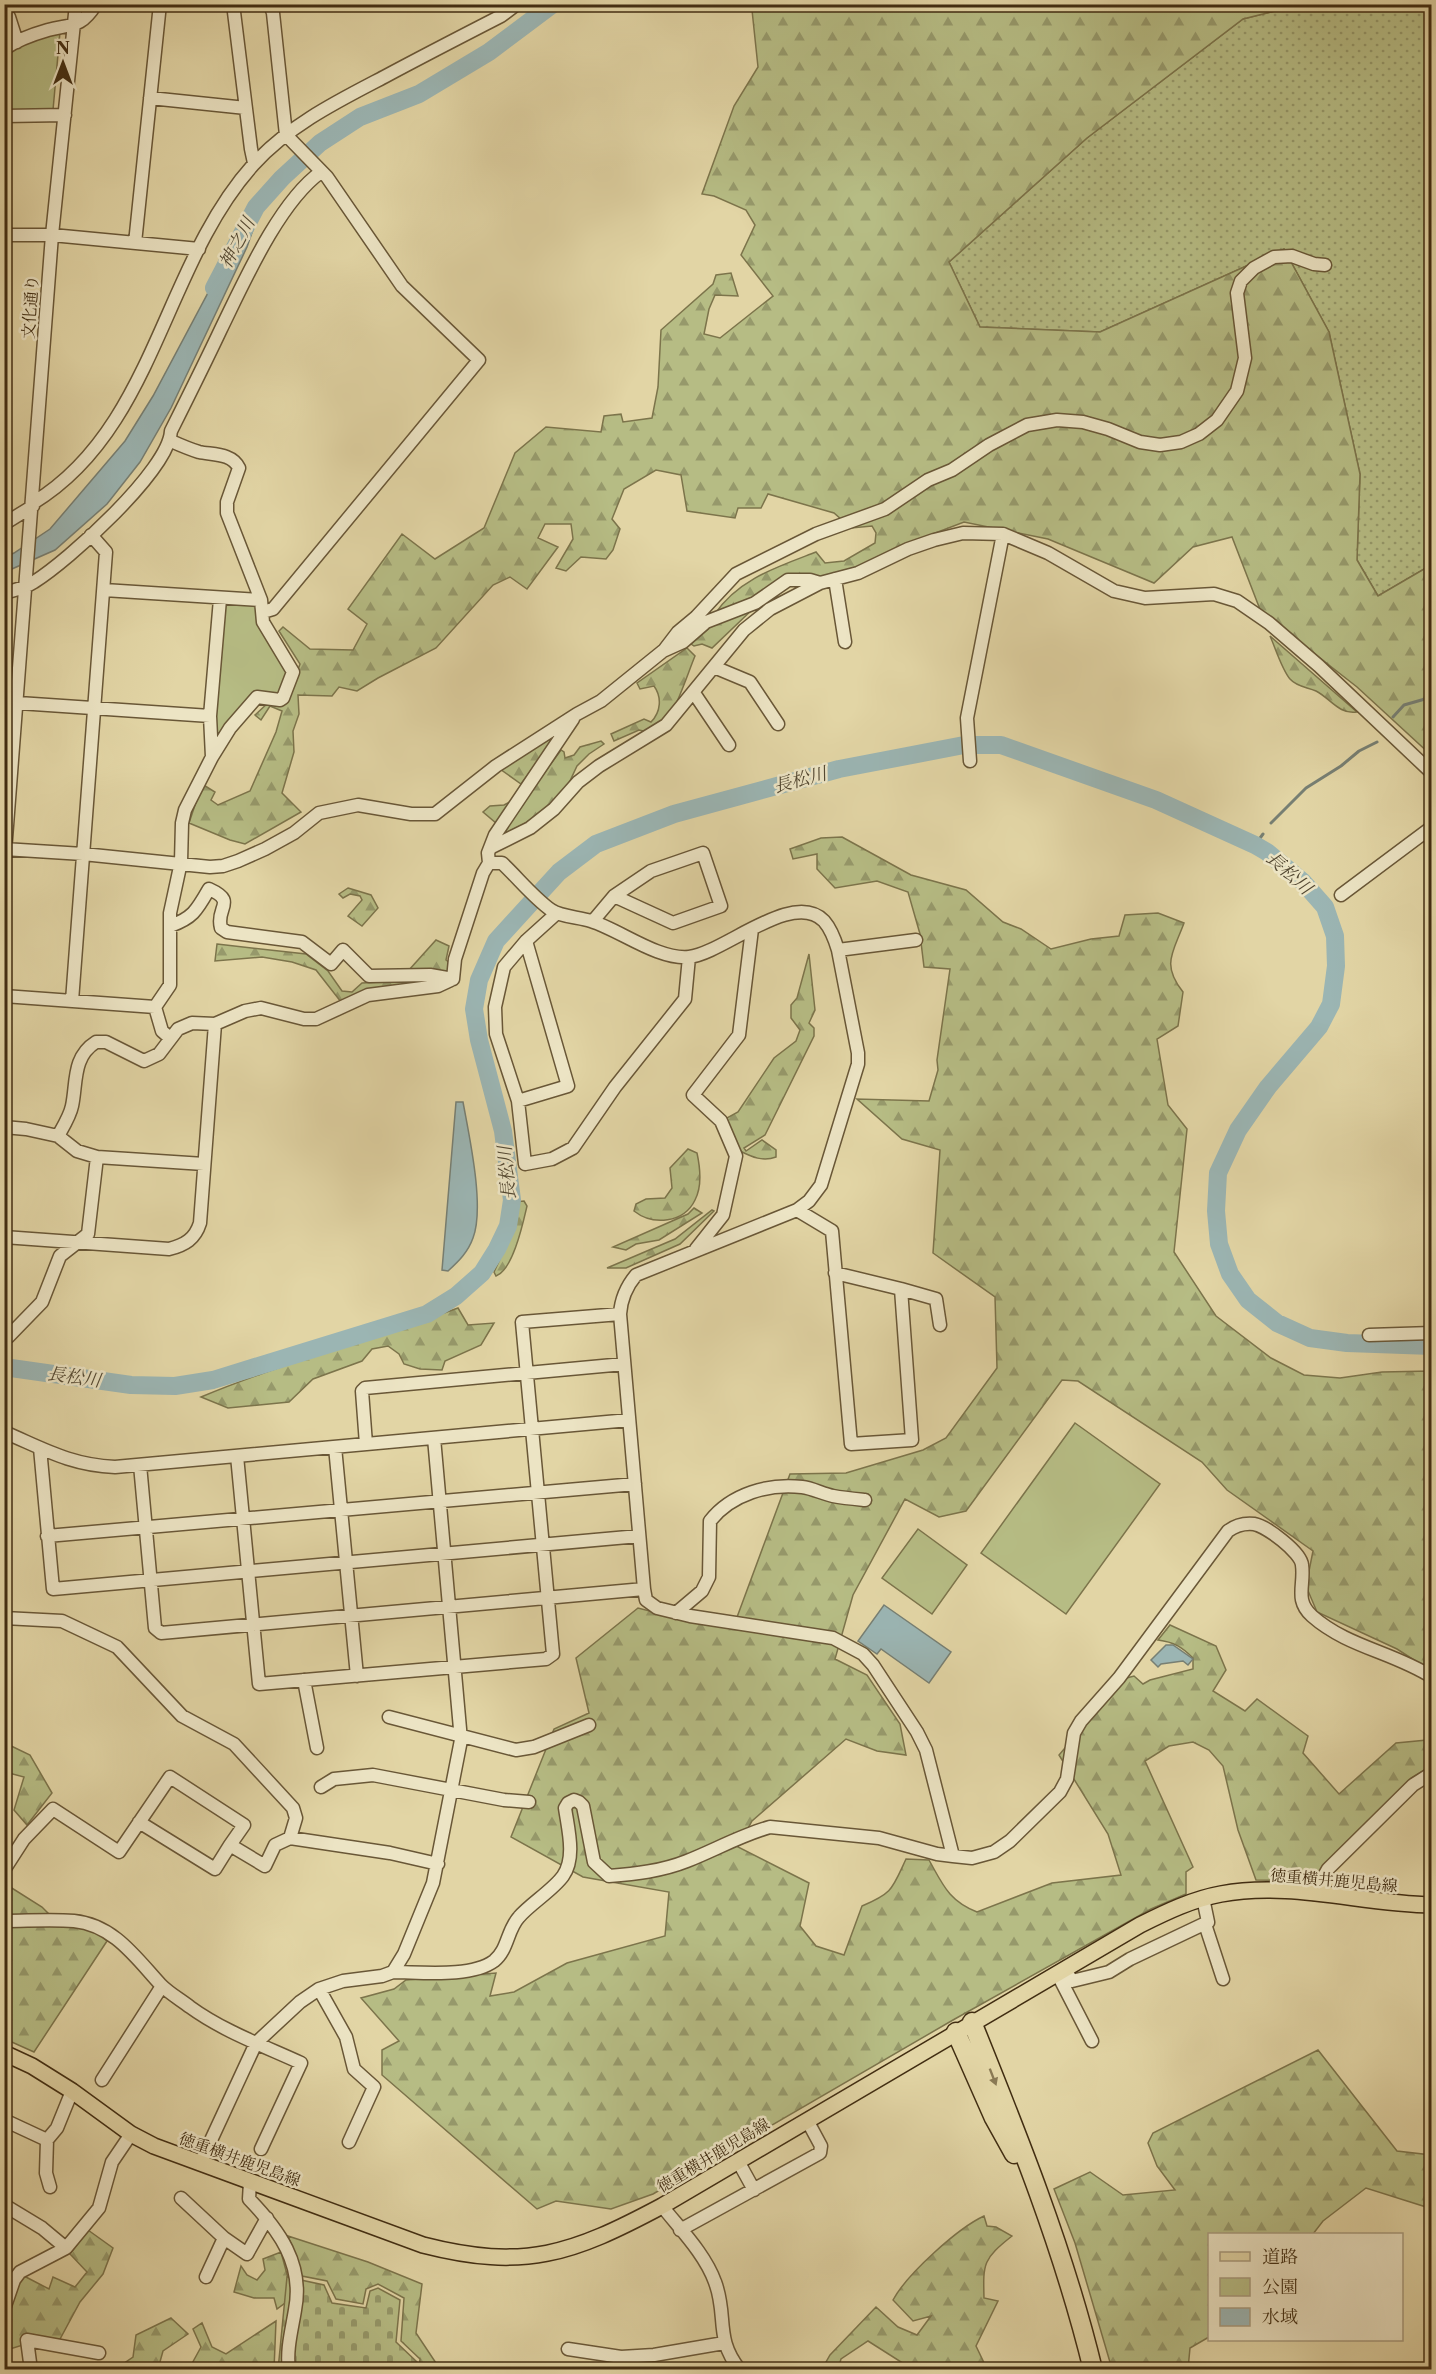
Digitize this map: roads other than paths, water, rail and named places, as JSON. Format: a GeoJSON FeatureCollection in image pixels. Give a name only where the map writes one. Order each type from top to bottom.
{"type":"FeatureCollection","features":[{"type":"Feature","properties":{"kind":"highway"},"geometry":{"type":"LineString","coordinates":[[964,2027],[1037,2185],[1081,2320],[1093,2370]]}},
{"type":"Feature","properties":{"kind":"main road","name":"徳重横井鹿児島線"},"geometry":{"type":"LineString","coordinates":[[4,2053],[32,2066],[72,2091],[131,2134],[200,2164],[423,2244],[454,2253],[487,2258],[516,2258],[550,2254],[577,2247],[615,2231],[662,2206],[1140,1925],[1203,1898],[1238,1892],[1275,1891],[1403,1905],[1431,1905]]}},
{"type":"Feature","properties":{"kind":"street","name":"文化通り"},"geometry":{"type":"LineString","coordinates":[[4,865],[11,701],[27,586],[52,235],[76,4]]}},
{"type":"Feature","properties":{"kind":"street"},"geometry":{"type":"LineString","coordinates":[[4,49],[16,39],[50,29],[74,26],[88,16],[96,4]]}},
{"type":"Feature","properties":{"kind":"street"},"geometry":{"type":"LineString","coordinates":[[135,243],[160,4]]}},
{"type":"Feature","properties":{"kind":"street"},"geometry":{"type":"LineString","coordinates":[[233,4],[254,163]]}},
{"type":"Feature","properties":{"kind":"street"},"geometry":{"type":"LineString","coordinates":[[104,590],[220,598],[273,609],[479,360],[402,286],[319,170],[288,137],[270,4]]}},
{"type":"Feature","properties":{"kind":"street"},"geometry":{"type":"LineString","coordinates":[[4,524],[32,508],[69,478],[84,463],[106,433],[125,403],[213,222],[254,163],[321,109],[501,16],[517,4]]}},
{"type":"Feature","properties":{"kind":"street"},"geometry":{"type":"LineString","coordinates":[[4,11],[9,17],[16,39]]}},
{"type":"Feature","properties":{"kind":"street"},"geometry":{"type":"LineString","coordinates":[[150,98],[246,108]]}},
{"type":"Feature","properties":{"kind":"street"},"geometry":{"type":"LineString","coordinates":[[4,116],[65,115]]}},
{"type":"Feature","properties":{"kind":"street"},"geometry":{"type":"LineString","coordinates":[[4,593],[27,586],[49,571],[111,517],[144,480],[171,441],[171,432],[251,266],[289,207],[319,170]]}},
{"type":"Feature","properties":{"kind":"street"},"geometry":{"type":"LineString","coordinates":[[4,235],[52,235],[199,249]]}},
{"type":"Feature","properties":{"kind":"street"},"geometry":{"type":"LineString","coordinates":[[5,849],[181,862],[210,867],[223,866],[265,849],[294,833],[319,813],[358,805],[411,814],[435,814],[496,766],[601,701],[663,651],[678,632],[696,617],[736,574],[816,534],[885,509],[928,480],[952,470],[989,445],[1028,425],[1057,420],[1083,422],[1140,442],[1160,445],[1181,442],[1199,434],[1217,420],[1237,391],[1245,358],[1237,294],[1241,281],[1254,268],[1274,257],[1292,256],[1314,264],[1325,265]]}},
{"type":"Feature","properties":{"kind":"street"},"geometry":{"type":"LineString","coordinates":[[155,1007],[170,985],[170,913],[181,862],[182,823],[185,810],[212,757],[230,729],[257,697],[280,700],[283,698],[293,672],[263,622],[262,606],[227,513],[227,502],[239,468],[236,462],[227,457],[198,452],[171,441]]}},
{"type":"Feature","properties":{"kind":"street"},"geometry":{"type":"LineString","coordinates":[[492,847],[530,828],[598,766],[666,725],[744,630],[788,598],[820,583],[858,573],[908,549],[963,533],[1004,534],[1048,553],[1114,591],[1145,598],[1214,594],[1237,601],[1269,623],[1319,666],[1431,773]]}},
{"type":"Feature","properties":{"kind":"street"},"geometry":{"type":"LineString","coordinates":[[970,758],[968,723],[1004,534]]}},
{"type":"Feature","properties":{"kind":"street"},"geometry":{"type":"LineString","coordinates":[[72,1001],[106,552],[91,535]]}},
{"type":"Feature","properties":{"kind":"street"},"geometry":{"type":"LineString","coordinates":[[835,579],[845,642]]}},
{"type":"Feature","properties":{"kind":"street"},"geometry":{"type":"LineString","coordinates":[[663,651],[683,642],[706,622],[755,603],[788,580],[810,580],[820,583]]}},
{"type":"Feature","properties":{"kind":"street"},"geometry":{"type":"LineString","coordinates":[[212,757],[210,716],[220,598]]}},
{"type":"Feature","properties":{"kind":"street"},"geometry":{"type":"LineString","coordinates":[[714,667],[750,682],[778,724]]}},
{"type":"Feature","properties":{"kind":"street"},"geometry":{"type":"LineString","coordinates":[[694,693],[729,745]]}},
{"type":"Feature","properties":{"kind":"street"},"geometry":{"type":"LineString","coordinates":[[11,701],[210,716]]}},
{"type":"Feature","properties":{"kind":"street"},"geometry":{"type":"LineString","coordinates":[[453,979],[455,959],[483,873],[489,863],[488,853],[495,835],[577,714]]}},
{"type":"Feature","properties":{"kind":"street"},"geometry":{"type":"LineString","coordinates":[[1341,895],[1431,826]]}},
{"type":"Feature","properties":{"kind":"street"},"geometry":{"type":"LineString","coordinates":[[593,921],[614,896],[651,871],[703,853],[721,906],[673,923],[614,896]]}},
{"type":"Feature","properties":{"kind":"street"},"geometry":{"type":"LineString","coordinates":[[489,863],[502,863],[554,912],[593,921],[665,954],[689,957],[710,951],[781,915],[793,913],[814,914],[824,921],[838,950],[858,1053],[858,1064],[821,1185],[809,1201],[797,1210],[636,1275],[628,1284],[623,1296],[620,1314],[644,1589],[646,1600],[657,1608],[833,1638],[863,1654],[873,1665],[917,1732],[926,1750],[953,1856]]}},
{"type":"Feature","properties":{"kind":"street"},"geometry":{"type":"LineString","coordinates":[[170,926],[187,920],[198,908],[209,889],[221,895],[224,900],[225,905],[219,922],[221,928],[227,932],[302,942],[331,963],[343,950],[369,976],[430,975],[453,979]]}},
{"type":"Feature","properties":{"kind":"street"},"geometry":{"type":"LineString","coordinates":[[554,912],[504,967],[495,1006],[496,1034],[518,1101],[525,1164],[552,1159],[573,1148],[615,1088],[685,999],[689,957]]}},
{"type":"Feature","properties":{"kind":"street"},"geometry":{"type":"LineString","coordinates":[[695,1251],[723,1215],[736,1156],[721,1121],[693,1095],[739,1035],[752,929]]}},
{"type":"Feature","properties":{"kind":"street"},"geometry":{"type":"LineString","coordinates":[[838,950],[916,940]]}},
{"type":"Feature","properties":{"kind":"street"},"geometry":{"type":"LineString","coordinates":[[518,1101],[568,1086],[526,941]]}},
{"type":"Feature","properties":{"kind":"street"},"geometry":{"type":"LineString","coordinates":[[58,1136],[72,1109],[76,1070],[84,1053],[96,1042],[106,1042],[144,1061],[159,1054],[170,1038],[183,1026],[192,1023],[215,1024],[245,1011],[261,1008],[304,1019],[316,1019],[368,995],[438,986],[453,979]]}},
{"type":"Feature","properties":{"kind":"street"},"geometry":{"type":"LineString","coordinates":[[4,996],[155,1007]]}},
{"type":"Feature","properties":{"kind":"street"},"geometry":{"type":"LineString","coordinates":[[155,1007],[162,1031],[170,1038]]}},
{"type":"Feature","properties":{"kind":"street"},"geometry":{"type":"LineString","coordinates":[[4,1237],[169,1249],[181,1246],[192,1239],[200,1223],[215,1024]]}},
{"type":"Feature","properties":{"kind":"street"},"geometry":{"type":"LineString","coordinates":[[4,1127],[58,1136],[77,1151],[97,1157],[204,1164]]}},
{"type":"Feature","properties":{"kind":"street"},"geometry":{"type":"LineString","coordinates":[[4,1336],[8,1337],[42,1302],[60,1256],[88,1234],[97,1157]]}},
{"type":"Feature","properties":{"kind":"street"},"geometry":{"type":"LineString","coordinates":[[797,1210],[831,1231],[851,1444],[912,1440],[901,1289]]}},
{"type":"Feature","properties":{"kind":"street"},"geometry":{"type":"LineString","coordinates":[[835,1273],[936,1299],[940,1325]]}},
{"type":"Feature","properties":{"kind":"street"},"geometry":{"type":"LineString","coordinates":[[237,1456],[259,1684],[546,1659],[553,1654],[522,1322],[620,1314]]}},
{"type":"Feature","properties":{"kind":"street"},"geometry":{"type":"LineString","coordinates":[[1369,1335],[1431,1333]]}},
{"type":"Feature","properties":{"kind":"street"},"geometry":{"type":"LineString","coordinates":[[366,1444],[362,1391],[365,1388],[624,1364]]}},
{"type":"Feature","properties":{"kind":"street"},"geometry":{"type":"LineString","coordinates":[[4,1432],[89,1466],[140,1465],[629,1420]]}},
{"type":"Feature","properties":{"kind":"street"},"geometry":{"type":"LineString","coordinates":[[393,1972],[433,1883],[452,1790],[460,1736],[434,1438]]}},
{"type":"Feature","properties":{"kind":"street"},"geometry":{"type":"LineString","coordinates":[[336,1447],[357,1676]]}},
{"type":"Feature","properties":{"kind":"street"},"geometry":{"type":"LineString","coordinates":[[40,1448],[53,1589],[639,1536]]}},
{"type":"Feature","properties":{"kind":"street"},"geometry":{"type":"LineString","coordinates":[[140,1465],[155,1628],[160,1633],[644,1589]]}},
{"type":"Feature","properties":{"kind":"street"},"geometry":{"type":"LineString","coordinates":[[48,1536],[635,1484]]}},
{"type":"Feature","properties":{"kind":"street"},"geometry":{"type":"LineString","coordinates":[[676,1613],[702,1591],[706,1584],[711,1560],[710,1521],[734,1500],[767,1488],[786,1486],[804,1487],[833,1496],[865,1500]]}},
{"type":"Feature","properties":{"kind":"street"},"geometry":{"type":"LineString","coordinates":[[200,2164],[256,2043],[300,2002],[319,1989],[343,1981],[382,1976],[393,1972],[449,1972],[474,1969],[493,1962],[504,1950],[512,1927],[519,1918],[563,1876],[569,1860],[570,1842],[565,1808],[574,1800],[583,1806],[594,1862],[609,1876],[660,1870],[686,1862],[752,1832],[770,1827],[879,1838],[937,1854],[953,1856],[972,1858],[994,1852],[1010,1841],[1060,1792],[1066,1779],[1074,1733],[1081,1721],[1119,1678],[1228,1531],[1236,1526],[1246,1523],[1257,1525],[1295,1551],[1302,1564],[1301,1603],[1312,1616],[1338,1636],[1409,1664],[1431,1677]]}},
{"type":"Feature","properties":{"kind":"street"},"geometry":{"type":"LineString","coordinates":[[4,1618],[62,1621],[117,1647],[182,1716],[234,1744],[293,1808],[296,1818],[290,1838]]}},
{"type":"Feature","properties":{"kind":"street"},"geometry":{"type":"LineString","coordinates":[[304,1680],[317,1748]]}},
{"type":"Feature","properties":{"kind":"street"},"geometry":{"type":"LineString","coordinates":[[389,1717],[516,1750],[534,1747],[589,1725]]}},
{"type":"Feature","properties":{"kind":"street"},"geometry":{"type":"LineString","coordinates":[[1314,1894],[1328,1869],[1413,1785],[1431,1773]]}},
{"type":"Feature","properties":{"kind":"street"},"geometry":{"type":"LineString","coordinates":[[321,1787],[334,1779],[373,1775],[504,1800],[529,1802]]}},
{"type":"Feature","properties":{"kind":"street"},"geometry":{"type":"LineString","coordinates":[[4,1870],[24,1839],[53,1809],[119,1852],[139,1822],[170,1777],[244,1825],[214,1869],[139,1822]]}},
{"type":"Feature","properties":{"kind":"street"},"geometry":{"type":"LineString","coordinates":[[230,1845],[265,1866],[275,1845],[290,1838],[390,1853],[438,1864]]}},
{"type":"Feature","properties":{"kind":"street"},"geometry":{"type":"LineString","coordinates":[[1061,1971],[1072,1981],[1109,1972],[1130,1959],[1205,1924],[1208,1922],[1203,1898]]}},
{"type":"Feature","properties":{"kind":"street"},"geometry":{"type":"LineString","coordinates":[[4,1922],[76,1921],[98,1928],[126,1946],[162,1986],[192,2009],[256,2043],[302,2063],[261,2149]]}},
{"type":"Feature","properties":{"kind":"street"},"geometry":{"type":"LineString","coordinates":[[1205,1924],[1222,1979]]}},
{"type":"Feature","properties":{"kind":"street"},"geometry":{"type":"LineString","coordinates":[[1061,1971],[1092,2041]]}},
{"type":"Feature","properties":{"kind":"street"},"geometry":{"type":"LineString","coordinates":[[102,2080],[162,1986]]}},
{"type":"Feature","properties":{"kind":"street"},"geometry":{"type":"LineString","coordinates":[[319,1989],[346,2037],[354,2069],[374,2087],[349,2142]]}},
{"type":"Feature","properties":{"kind":"street"},"geometry":{"type":"LineString","coordinates":[[50,2187],[46,2173],[47,2140],[57,2128],[72,2091]]}},
{"type":"Feature","properties":{"kind":"street"},"geometry":{"type":"LineString","coordinates":[[4,2120],[47,2140]]}},
{"type":"Feature","properties":{"kind":"street"},"geometry":{"type":"LineString","coordinates":[[680,2230],[820,2153],[821,2146],[807,2120]]}},
{"type":"Feature","properties":{"kind":"street"},"geometry":{"type":"LineString","coordinates":[[4,2309],[14,2280],[20,2272],[66,2248],[99,2208],[112,2162],[131,2134]]}},
{"type":"Feature","properties":{"kind":"street"},"geometry":{"type":"LineString","coordinates":[[738,2161],[754,2190]]}},
{"type":"Feature","properties":{"kind":"street"},"geometry":{"type":"LineString","coordinates":[[250,2182],[249,2199],[267,2218],[284,2244],[297,2275],[298,2295],[288,2350],[289,2370]]}},
{"type":"Feature","properties":{"kind":"street"},"geometry":{"type":"LineString","coordinates":[[181,2198],[224,2238],[247,2254],[267,2218]]}},
{"type":"Feature","properties":{"kind":"street"},"geometry":{"type":"LineString","coordinates":[[4,2205],[42,2228],[66,2248]]}},
{"type":"Feature","properties":{"kind":"street"},"geometry":{"type":"LineString","coordinates":[[662,2206],[716,2282],[721,2305],[724,2343],[740,2370]]}},
{"type":"Feature","properties":{"kind":"street"},"geometry":{"type":"LineString","coordinates":[[206,2277],[224,2238]]}},
{"type":"Feature","properties":{"kind":"street"},"geometry":{"type":"LineString","coordinates":[[31,2370],[27,2340],[99,2353]]}},
{"type":"Feature","properties":{"kind":"street"},"geometry":{"type":"LineString","coordinates":[[568,2349],[621,2357],[654,2355],[724,2343]]}},
{"type":"Feature","properties":{"kind":"water"},"geometry":{"type":"Polygon","coordinates":[[[255,224],[247,247],[171,408],[140,462],[107,504],[55,550],[5,572],[5,557],[50,529],[125,441],[153,396],[209,291],[255,224]]]}},
{"type":"Feature","properties":{"kind":"water"},"geometry":{"type":"Polygon","coordinates":[[[456,1102],[463,1102],[475,1171],[477,1208],[476,1225],[471,1243],[463,1256],[448,1271],[442,1270],[456,1102]]]}},
{"type":"Feature","properties":{"kind":"water"},"geometry":{"type":"Polygon","coordinates":[[[884,1605],[951,1652],[929,1683],[881,1649],[877,1654],[858,1641],[884,1605]]]}},
{"type":"Feature","properties":{"kind":"water"},"geometry":{"type":"Polygon","coordinates":[[[1166,1645],[1173,1645],[1193,1659],[1188,1665],[1183,1661],[1161,1664],[1158,1667],[1151,1660],[1166,1645]]]}},
{"type":"Feature","properties":{"kind":"waterway","name":"神之川"},"geometry":{"type":"LineString","coordinates":[[214,288],[256,207],[282,178],[320,143],[360,117],[419,94],[489,52],[553,4]]}},
{"type":"Feature","properties":{"kind":"waterway"},"geometry":{"type":"LineString","coordinates":[[1393,717],[1404,705],[1432,697]]}},
{"type":"Feature","properties":{"kind":"waterway"},"geometry":{"type":"LineString","coordinates":[[1271,823],[1306,788],[1341,766],[1359,751],[1377,742]]}},
{"type":"Feature","properties":{"kind":"waterway","name":"長松川"},"geometry":{"type":"LineString","coordinates":[[4,1367],[131,1385],[175,1386],[213,1380],[427,1314],[456,1296],[482,1273],[497,1249],[508,1226],[512,1200],[503,1131],[479,1040],[474,1009],[479,980],[496,941],[559,872],[596,844],[674,814],[839,769],[964,745],[1001,745],[1156,800],[1267,852],[1303,882],[1325,907],[1335,936],[1336,966],[1331,1004],[1319,1027],[1268,1087],[1238,1130],[1218,1173],[1216,1211],[1219,1244],[1230,1274],[1248,1300],[1277,1323],[1310,1338],[1347,1343],[1432,1346]]}},
{"type":"Feature","properties":{"kind":"waterway"},"geometry":{"type":"LineString","coordinates":[[1255,845],[1263,834]]}}]}
